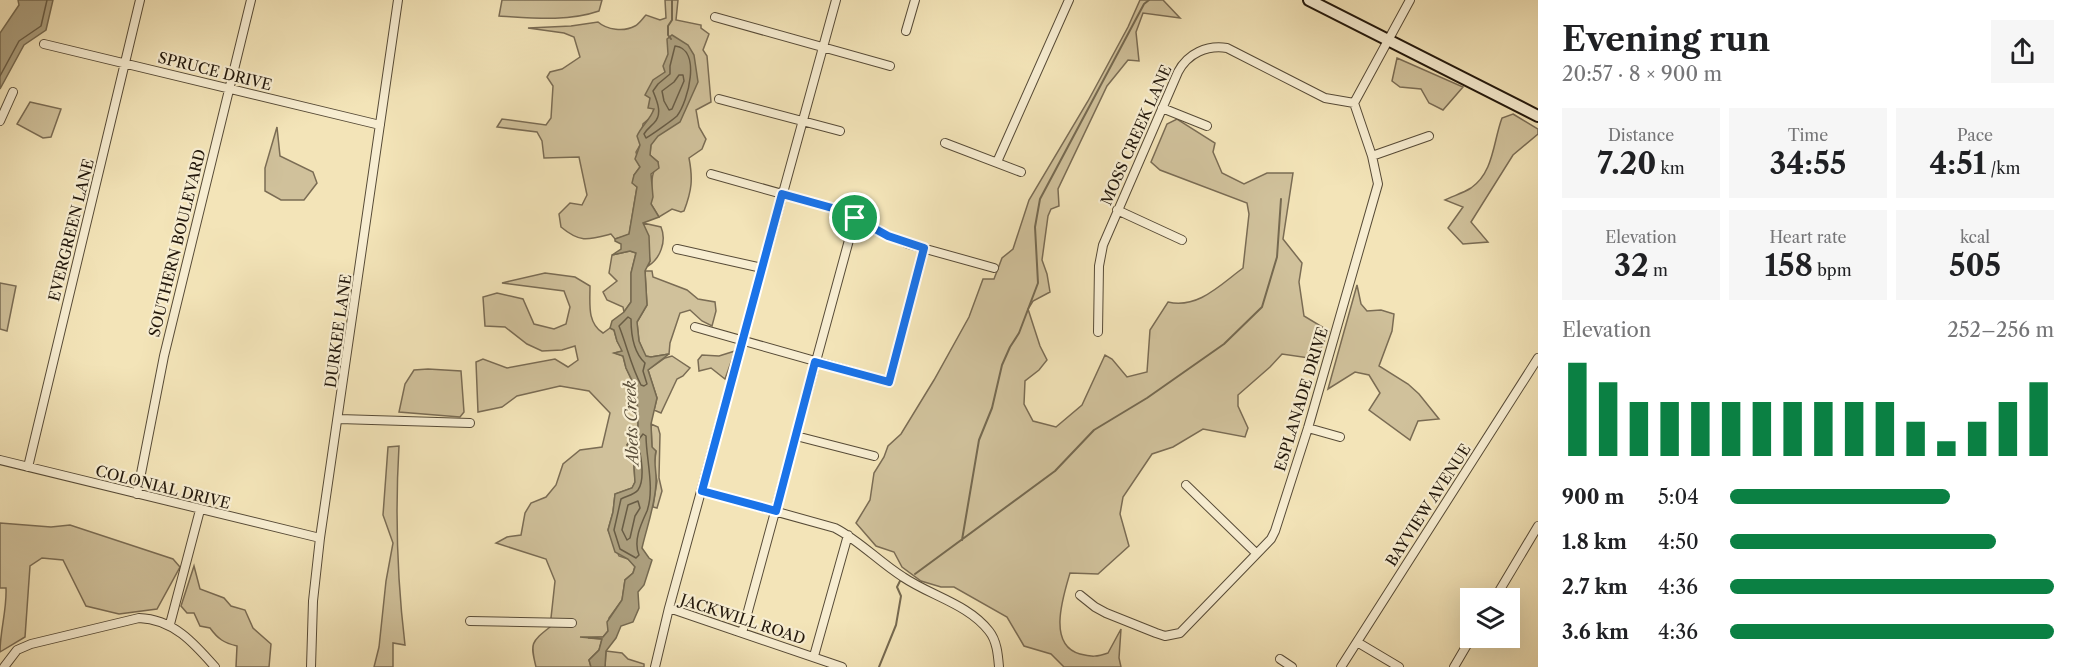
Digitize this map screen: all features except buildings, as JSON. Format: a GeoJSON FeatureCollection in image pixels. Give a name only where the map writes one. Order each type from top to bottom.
{"type":"FeatureCollection","features":[{"type":"Feature","properties":{"kind":"main road"},"geometry":{"type":"LineString","coordinates":[[1309,0],[1538,116]]}},
{"type":"Feature","properties":{"kind":"street","name":"EVERGREEN LANE"},"geometry":{"type":"LineString","coordinates":[[28,467],[140,0]]}},
{"type":"Feature","properties":{"kind":"street","name":"SOUTHERN BOULEVARD"},"geometry":{"type":"LineString","coordinates":[[137,494],[164,356],[251,0]]}},
{"type":"Feature","properties":{"kind":"street","name":"DURKEE LANE"},"geometry":{"type":"LineString","coordinates":[[310,667],[312,602],[320,538],[398,0]]}},
{"type":"Feature","properties":{"kind":"street"},"geometry":{"type":"LineString","coordinates":[[655,667],[669,608],[836,0]]}},
{"type":"Feature","properties":{"kind":"street"},"geometry":{"type":"LineString","coordinates":[[906,31],[915,0]]}},
{"type":"Feature","properties":{"kind":"street"},"geometry":{"type":"LineString","coordinates":[[997,162],[1069,0]]}},
{"type":"Feature","properties":{"kind":"street"},"geometry":{"type":"LineString","coordinates":[[1354,103],[1410,0]]}},
{"type":"Feature","properties":{"kind":"street"},"geometry":{"type":"LineString","coordinates":[[716,17],[890,66]]}},
{"type":"Feature","properties":{"kind":"street","name":"SPRUCE DRIVE"},"geometry":{"type":"LineString","coordinates":[[44,44],[380,125]]}},
{"type":"Feature","properties":{"kind":"street","name":"MOSS CREEK LANE"},"geometry":{"type":"LineString","coordinates":[[1098,332],[1101,254],[1117,210],[1182,64],[1198,52],[1218,47],[1238,52],[1325,98],[1354,103]]}},
{"type":"Feature","properties":{"kind":"street"},"geometry":{"type":"LineString","coordinates":[[0,121],[13,92]]}},
{"type":"Feature","properties":{"kind":"street"},"geometry":{"type":"LineString","coordinates":[[719,99],[840,131]]}},
{"type":"Feature","properties":{"kind":"street","name":"ESPLANADE DRIVE"},"geometry":{"type":"LineString","coordinates":[[1080,595],[1106,613],[1155,633],[1165,636],[1174,634],[1185,629],[1271,539],[1308,428],[1376,197],[1378,184],[1372,156],[1354,103]]}},
{"type":"Feature","properties":{"kind":"street"},"geometry":{"type":"LineString","coordinates":[[1162,108],[1207,126]]}},
{"type":"Feature","properties":{"kind":"street"},"geometry":{"type":"LineString","coordinates":[[1372,156],[1429,136]]}},
{"type":"Feature","properties":{"kind":"street"},"geometry":{"type":"LineString","coordinates":[[945,143],[1021,172]]}},
{"type":"Feature","properties":{"kind":"street"},"geometry":{"type":"LineString","coordinates":[[711,174],[843,211],[888,236],[994,268]]}},
{"type":"Feature","properties":{"kind":"street"},"geometry":{"type":"LineString","coordinates":[[1117,210],[1182,240]]}},
{"type":"Feature","properties":{"kind":"street"},"geometry":{"type":"LineString","coordinates":[[742,633],[855,218]]}},
{"type":"Feature","properties":{"kind":"street"},"geometry":{"type":"LineString","coordinates":[[694,327],[889,382],[924,248]]}},
{"type":"Feature","properties":{"kind":"street"},"geometry":{"type":"LineString","coordinates":[[677,249],[762,268]]}},
{"type":"Feature","properties":{"kind":"street","name":"BAYVIEW AVENUE"},"geometry":{"type":"LineString","coordinates":[[1341,667],[1538,358]]}},
{"type":"Feature","properties":{"kind":"street"},"geometry":{"type":"LineString","coordinates":[[339,419],[470,423]]}},
{"type":"Feature","properties":{"kind":"street"},"geometry":{"type":"LineString","coordinates":[[1308,428],[1340,437]]}},
{"type":"Feature","properties":{"kind":"street"},"geometry":{"type":"LineString","coordinates":[[796,436],[874,456]]}},
{"type":"Feature","properties":{"kind":"street","name":"COLONIAL DRIVE"},"geometry":{"type":"LineString","coordinates":[[0,460],[320,538]]}},
{"type":"Feature","properties":{"kind":"street"},"geometry":{"type":"LineString","coordinates":[[1186,485],[1256,553]]}},
{"type":"Feature","properties":{"kind":"street"},"geometry":{"type":"LineString","coordinates":[[702,491],[835,528],[848,535],[903,578],[969,612],[994,638],[999,667]]}},
{"type":"Feature","properties":{"kind":"street"},"geometry":{"type":"LineString","coordinates":[[170,624],[200,510]]}},
{"type":"Feature","properties":{"kind":"street"},"geometry":{"type":"LineString","coordinates":[[1501,588],[1538,525]]}},
{"type":"Feature","properties":{"kind":"street"},"geometry":{"type":"LineString","coordinates":[[814,656],[848,535]]}},
{"type":"Feature","properties":{"kind":"street","name":"JACKWILL ROAD"},"geometry":{"type":"LineString","coordinates":[[669,608],[814,656],[832,666],[842,667]]}},
{"type":"Feature","properties":{"kind":"street"},"geometry":{"type":"LineString","coordinates":[[4,667],[17,650],[41,640],[130,618],[150,618],[170,624],[215,667]]}},
{"type":"Feature","properties":{"kind":"street"},"geometry":{"type":"LineString","coordinates":[[470,621],[572,623]]}},
{"type":"Feature","properties":{"kind":"street"},"geometry":{"type":"LineString","coordinates":[[1357,642],[1399,667]]}},
{"type":"Feature","properties":{"kind":"street"},"geometry":{"type":"LineString","coordinates":[[1454,667],[1466,648]]}},
{"type":"Feature","properties":{"kind":"street"},"geometry":{"type":"LineString","coordinates":[[1280,658],[1292,667]]}},
{"type":"Feature","properties":{"kind":"shaded area"},"geometry":{"type":"Polygon","coordinates":[[[502,0],[602,0],[599,11],[575,17],[549,18],[499,16],[502,0]]]}},
{"type":"Feature","properties":{"kind":"shaded area"},"geometry":{"type":"Polygon","coordinates":[[[665,0],[678,0],[676,20],[701,25],[701,28],[709,34],[703,50],[707,56],[711,102],[696,110],[699,127],[706,139],[702,149],[689,158],[691,184],[684,211],[672,209],[659,217],[651,204],[652,177],[658,162],[650,155],[654,109],[651,117],[643,124],[640,145],[636,152],[640,167],[634,175],[633,183],[637,187],[629,235],[615,239],[611,234],[590,239],[579,238],[561,227],[559,214],[570,203],[582,205],[587,195],[579,157],[544,158],[542,141],[537,132],[497,127],[502,119],[546,125],[551,118],[553,86],[547,77],[550,72],[562,69],[580,57],[574,37],[564,33],[528,28],[598,22],[611,28],[631,28],[646,15],[660,20],[666,18],[665,0]]]}},
{"type":"Feature","properties":{"kind":"shaded area"},"geometry":{"type":"Polygon","coordinates":[[[1140,0],[1163,0],[1180,18],[1143,13],[1136,32],[1139,61],[1128,60],[1107,86],[1058,189],[1059,206],[1051,209],[1048,216],[1042,260],[1050,292],[1033,301],[1028,309],[1047,360],[1025,381],[1024,404],[1033,421],[1056,427],[1082,405],[1105,355],[1112,359],[1127,377],[1147,372],[1150,330],[1168,302],[1179,303],[1199,299],[1243,268],[1249,214],[1247,203],[1160,170],[1151,162],[1167,124],[1177,119],[1215,143],[1213,152],[1222,173],[1244,184],[1267,173],[1293,173],[1283,239],[1302,263],[1299,282],[1304,316],[1329,331],[1316,359],[1282,354],[1238,395],[1238,406],[1248,428],[1245,437],[1203,429],[1173,447],[1152,454],[1123,497],[1120,514],[1129,546],[1098,574],[1070,573],[1061,607],[1060,631],[1064,641],[1070,649],[1080,654],[1094,656],[1108,653],[1121,629],[1119,658],[1121,667],[1064,667],[1051,654],[1024,646],[1007,617],[954,587],[941,587],[921,581],[902,567],[894,552],[876,546],[856,523],[870,500],[874,473],[888,446],[901,434],[934,380],[969,317],[983,279],[994,279],[1002,258],[1013,249],[1029,200],[1088,101],[1140,0]]]}},
{"type":"Feature","properties":{"kind":"shaded area"},"geometry":{"type":"Polygon","coordinates":[[[1397,58],[1463,87],[1443,110],[1429,103],[1421,89],[1400,87],[1392,81],[1397,58]]]}},
{"type":"Feature","properties":{"kind":"shaded area"},"geometry":{"type":"Polygon","coordinates":[[[30,102],[61,109],[51,137],[43,138],[17,124],[30,102]]]}},
{"type":"Feature","properties":{"kind":"shaded area"},"geometry":{"type":"Polygon","coordinates":[[[1513,114],[1538,129],[1538,134],[1513,155],[1471,222],[1488,242],[1463,244],[1448,228],[1463,207],[1445,200],[1468,190],[1479,181],[1489,165],[1502,118],[1513,114]]]}},
{"type":"Feature","properties":{"kind":"shaded area"},"geometry":{"type":"Polygon","coordinates":[[[277,127],[280,156],[313,172],[317,183],[304,200],[281,200],[265,191],[265,168],[277,127]]]}},
{"type":"Feature","properties":{"kind":"shaded area"},"geometry":{"type":"Polygon","coordinates":[[[643,223],[661,227],[663,232],[661,249],[656,259],[648,266],[650,261],[643,223]]]}},
{"type":"Feature","properties":{"kind":"shaded area"},"geometry":{"type":"Polygon","coordinates":[[[630,251],[636,253],[631,273],[631,302],[624,312],[623,307],[607,300],[603,292],[617,281],[609,273],[612,255],[630,251]]]}},
{"type":"Feature","properties":{"kind":"shaded area"},"geometry":{"type":"Polygon","coordinates":[[[645,271],[652,271],[653,277],[687,290],[698,299],[715,302],[716,311],[712,326],[702,321],[690,310],[680,313],[670,343],[669,354],[645,356],[639,341],[637,322],[647,305],[645,271]]]}},
{"type":"Feature","properties":{"kind":"shaded area"},"geometry":{"type":"Polygon","coordinates":[[[545,273],[575,277],[590,286],[590,312],[594,324],[603,333],[610,328],[614,330],[623,351],[615,353],[623,356],[636,389],[638,428],[627,445],[633,451],[635,482],[632,488],[615,494],[608,530],[619,556],[628,559],[635,566],[633,573],[625,580],[622,600],[609,618],[608,631],[603,637],[588,638],[602,639],[599,650],[589,660],[591,667],[536,667],[533,648],[539,636],[550,627],[555,581],[546,559],[496,543],[507,537],[521,535],[525,513],[531,503],[546,497],[556,485],[563,464],[580,450],[602,447],[610,413],[589,391],[560,386],[517,396],[502,407],[478,412],[476,362],[483,359],[507,368],[555,359],[568,367],[578,360],[575,346],[562,350],[542,351],[527,344],[505,327],[485,326],[483,297],[497,293],[523,299],[534,324],[554,329],[566,324],[570,307],[564,291],[502,283],[545,273]]]}},
{"type":"Feature","properties":{"kind":"shaded area"},"geometry":{"type":"Polygon","coordinates":[[[0,283],[16,286],[7,331],[0,329],[0,283]]]}},
{"type":"Feature","properties":{"kind":"shaded area"},"geometry":{"type":"Polygon","coordinates":[[[1357,285],[1361,304],[1367,311],[1381,310],[1394,314],[1392,331],[1379,366],[1408,384],[1439,419],[1418,421],[1410,440],[1369,410],[1380,393],[1369,375],[1355,372],[1328,389],[1357,285]]]}},
{"type":"Feature","properties":{"kind":"shaded area"},"geometry":{"type":"Polygon","coordinates":[[[735,351],[725,379],[711,368],[699,371],[698,360],[702,355],[719,356],[735,351]]]}},
{"type":"Feature","properties":{"kind":"shaded area"},"geometry":{"type":"Polygon","coordinates":[[[672,356],[690,368],[677,379],[661,413],[654,410],[657,398],[648,370],[672,356]]]}},
{"type":"Feature","properties":{"kind":"shaded area"},"geometry":{"type":"Polygon","coordinates":[[[414,370],[461,371],[464,412],[460,417],[399,412],[405,384],[414,370]]]}},
{"type":"Feature","properties":{"kind":"shaded area"},"geometry":{"type":"Polygon","coordinates":[[[651,424],[658,427],[660,434],[659,478],[662,491],[657,508],[653,507],[657,481],[654,468],[656,451],[652,448],[651,424]]]}},
{"type":"Feature","properties":{"kind":"shaded area"},"geometry":{"type":"Polygon","coordinates":[[[399,446],[398,546],[405,645],[393,643],[393,667],[374,667],[379,647],[386,581],[393,543],[383,515],[388,447],[399,446]]]}},
{"type":"Feature","properties":{"kind":"shaded area"},"geometry":{"type":"Polygon","coordinates":[[[0,523],[51,527],[70,525],[173,559],[180,567],[157,609],[119,614],[86,606],[63,560],[42,558],[30,566],[25,637],[0,652],[6,588],[0,588],[0,523]]]}},
{"type":"Feature","properties":{"kind":"shaded area"},"geometry":{"type":"Polygon","coordinates":[[[194,566],[200,589],[224,598],[231,606],[245,610],[253,628],[271,644],[269,667],[236,667],[237,646],[222,640],[210,628],[200,626],[194,613],[187,613],[181,606],[194,566]]]}},
{"type":"Feature","properties":{"kind":"shaded area"},"geometry":{"type":"Polygon","coordinates":[[[606,651],[622,653],[628,659],[644,664],[644,667],[605,667],[606,651]]]}},
{"type":"Feature","properties":{"kind":"water"},"geometry":{"type":"Polygon","coordinates":[[[18,0],[53,0],[46,30],[24,45],[0,89],[0,33],[19,5],[18,0]]]}},
{"type":"Feature","properties":{"kind":"water"},"geometry":{"type":"Polygon","coordinates":[[[672,35],[688,45],[694,55],[698,82],[680,122],[658,136],[651,145],[650,155],[658,162],[659,168],[651,174],[653,197],[651,204],[659,217],[643,223],[649,236],[650,261],[645,271],[647,305],[637,322],[639,341],[646,356],[669,354],[648,370],[657,398],[651,424],[652,447],[656,451],[656,479],[652,508],[642,548],[652,560],[644,585],[638,592],[639,608],[633,622],[621,626],[616,638],[606,651],[605,667],[591,667],[589,660],[599,650],[602,639],[580,637],[603,637],[608,631],[607,622],[622,600],[625,580],[633,573],[635,567],[628,559],[615,552],[608,530],[615,494],[632,488],[635,482],[633,451],[627,445],[638,428],[636,389],[623,356],[614,353],[622,351],[614,330],[610,328],[612,321],[624,312],[631,302],[631,273],[636,253],[630,251],[612,255],[621,249],[621,244],[615,239],[629,234],[637,187],[632,183],[640,167],[635,159],[640,145],[637,136],[654,109],[648,108],[650,98],[645,95],[653,80],[665,72],[663,66],[668,54],[667,39],[672,35]]]}},
{"type":"Feature","properties":{"kind":"waterway","name":"Abets Creek"},"geometry":{"type":"LineString","coordinates":[[671,39],[668,35],[668,26],[672,20],[672,0]]}},
{"type":"Feature","properties":{"kind":"waterway"},"geometry":{"type":"LineString","coordinates":[[962,540],[979,440],[992,408],[1002,365],[1019,333],[1038,283],[1035,227],[1040,199],[1144,4],[1149,0]]}},
{"type":"Feature","properties":{"kind":"waterway"},"geometry":{"type":"LineString","coordinates":[[915,574],[1055,471],[1094,430],[1147,398],[1224,344],[1262,307],[1277,257],[1281,199]]}},
{"type":"Feature","properties":{"kind":"waterway"},"geometry":{"type":"LineString","coordinates":[[879,667],[896,625],[901,596],[897,587],[900,581]]}},
{"type":"Feature","properties":{"kind":"route"},"geometry":{"type":"LineString","coordinates":[[782,194],[843,211],[855,218],[888,236],[924,248],[889,382],[815,362],[776,511],[702,491],[782,194]]}}]}
